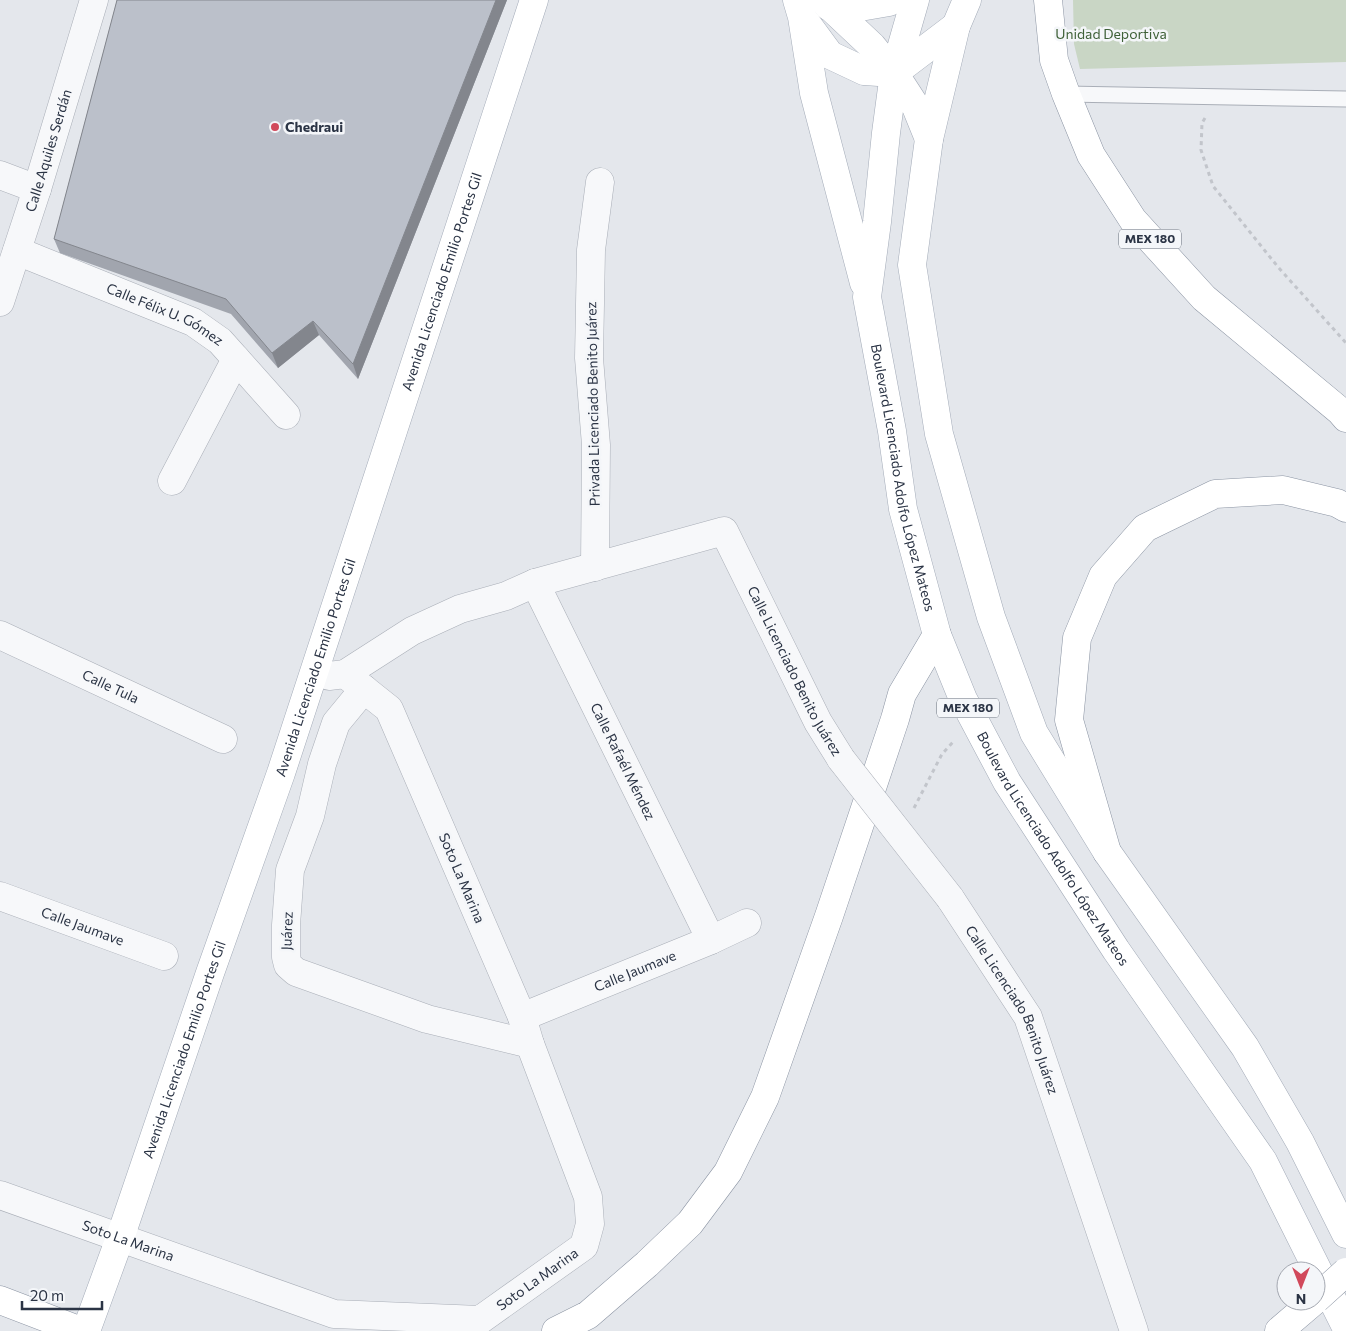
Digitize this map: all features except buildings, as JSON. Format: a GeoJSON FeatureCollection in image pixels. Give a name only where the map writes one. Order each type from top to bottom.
{"type":"FeatureCollection","features":[{"type":"Feature","properties":{"kind":"main road","name":"Avenida Licenciado Emilio Portes Gil"},"geometry":{"type":"LineString","coordinates":[[86,1331],[281,773],[534,0]]}},
{"type":"Feature","properties":{"kind":"main road"},"geometry":{"type":"LineString","coordinates":[[826,3],[860,7],[893,0]]}},
{"type":"Feature","properties":{"kind":"main road","name":"Boulevard Licenciado Adolfo López Mateos"},"geometry":{"type":"LineString","coordinates":[[915,0],[894,74],[868,297],[892,431],[903,509],[937,635],[963,699],[1008,782],[1116,950],[1263,1161],[1346,1327]]}},
{"type":"Feature","properties":{"kind":"main road","name":"MEX 180"},"geometry":{"type":"LineString","coordinates":[[967,0],[956,26],[929,139],[912,265],[939,434],[991,617],[1034,733],[1107,852],[1246,1047],[1300,1142],[1346,1234]]}},
{"type":"Feature","properties":{"kind":"main road","name":"MEX 180"},"geometry":{"type":"LineString","coordinates":[[1048,0],[1054,60],[1066,94],[1091,155],[1133,220],[1204,298],[1346,418]]}},
{"type":"Feature","properties":{"kind":"main road"},"geometry":{"type":"LineString","coordinates":[[826,3],[872,46],[894,74],[916,107],[929,139]]}},
{"type":"Feature","properties":{"kind":"main road"},"geometry":{"type":"LineString","coordinates":[[800,9],[830,55],[864,71],[894,74],[956,26]]}},
{"type":"Feature","properties":{"kind":"main road"},"geometry":{"type":"LineString","coordinates":[[800,9],[814,93],[868,297]]}},
{"type":"Feature","properties":{"kind":"main road","name":"MEX 180"},"geometry":{"type":"LineString","coordinates":[[1107,852],[1069,720],[1078,638],[1103,576],[1145,528],[1215,494],[1282,490],[1337,503],[1346,508]]}},
{"type":"Feature","properties":{"kind":"main road"},"geometry":{"type":"LineString","coordinates":[[556,1331],[588,1315],[647,1264],[690,1223],[728,1172],[765,1097],[896,719],[902,694],[937,635]]}},
{"type":"Feature","properties":{"kind":"main road"},"geometry":{"type":"LineString","coordinates":[[1263,1161],[1300,1142]]}},
{"type":"Feature","properties":{"kind":"main road"},"geometry":{"type":"LineString","coordinates":[[1326,1290],[1346,1272]]}},
{"type":"Feature","properties":{"kind":"main road"},"geometry":{"type":"LineString","coordinates":[[0,1300],[81,1331]]}},
{"type":"Feature","properties":{"kind":"main road"},"geometry":{"type":"LineString","coordinates":[[1279,1331],[1302,1311]]}},
{"type":"Feature","properties":{"kind":"street","name":"Calle Aquiles Serdán"},"geometry":{"type":"LineString","coordinates":[[0,302],[37,189],[94,0]]}},
{"type":"Feature","properties":{"kind":"street"},"geometry":{"type":"LineString","coordinates":[[0,175],[37,189]]}},
{"type":"Feature","properties":{"kind":"street","name":"Privada Licenciado Benito Juárez"},"geometry":{"type":"LineString","coordinates":[[595,567],[596,444],[589,348],[591,250],[600,182]]}},
{"type":"Feature","properties":{"kind":"street","name":"Calle Félix U. Gómez"},"geometry":{"type":"LineString","coordinates":[[17,251],[193,322],[220,341],[286,415]]}},
{"type":"Feature","properties":{"kind":"street"},"geometry":{"type":"LineString","coordinates":[[172,481],[236,359]]}},
{"type":"Feature","properties":{"kind":"street","name":"Calle Licenciado Benito Juárez"},"geometry":{"type":"LineString","coordinates":[[311,679],[355,681],[412,631],[460,609],[506,596],[535,583],[724,531],[818,722],[841,759],[950,898],[1028,1017],[1134,1331]]}},
{"type":"Feature","properties":{"kind":"street","name":"Calle Rafaél Méndez"},"geometry":{"type":"LineString","coordinates":[[535,583],[711,940]]}},
{"type":"Feature","properties":{"kind":"street","name":"Calle Tula"},"geometry":{"type":"LineString","coordinates":[[0,635],[223,739]]}},
{"type":"Feature","properties":{"kind":"street","name":"Soto La Marina"},"geometry":{"type":"LineString","coordinates":[[0,1195],[334,1314],[480,1320],[584,1246],[590,1224],[588,1197],[530,1044],[522,1017],[390,708],[355,681]]}},
{"type":"Feature","properties":{"kind":"street","name":"Juárez"},"geometry":{"type":"LineString","coordinates":[[355,681],[336,723],[322,764],[310,816],[290,870],[286,925],[286,957],[288,965],[296,972],[427,1020],[530,1044]]}},
{"type":"Feature","properties":{"kind":"street","name":"Calle Jaumave"},"geometry":{"type":"LineString","coordinates":[[0,896],[164,956]]}},
{"type":"Feature","properties":{"kind":"street","name":"Calle Jaumave"},"geometry":{"type":"LineString","coordinates":[[522,1017],[711,940],[747,923]]}},
{"type":"Feature","properties":{"kind":"lane"},"geometry":{"type":"LineString","coordinates":[[1066,94],[1346,99]]}},
{"type":"Feature","properties":{"kind":"path"},"geometry":{"type":"LineString","coordinates":[[1216,97],[1202,123],[1201,150],[1213,186],[1278,267],[1346,343]]}},
{"type":"Feature","properties":{"kind":"path"},"geometry":{"type":"LineString","coordinates":[[914,815],[914,808],[942,754],[959,736],[979,729]]}},
{"type":"Feature","properties":{"kind":"green space","name":"Unidad Deportiva"},"geometry":{"type":"Polygon","coordinates":[[[1073,0],[1346,0],[1346,62],[1080,69],[1074,44],[1073,0]]]}},
{"type":"Feature","properties":{"kind":"place","name":"Chedraui"},"geometry":{"type":"Point","coordinates":[275,127]}}]}
